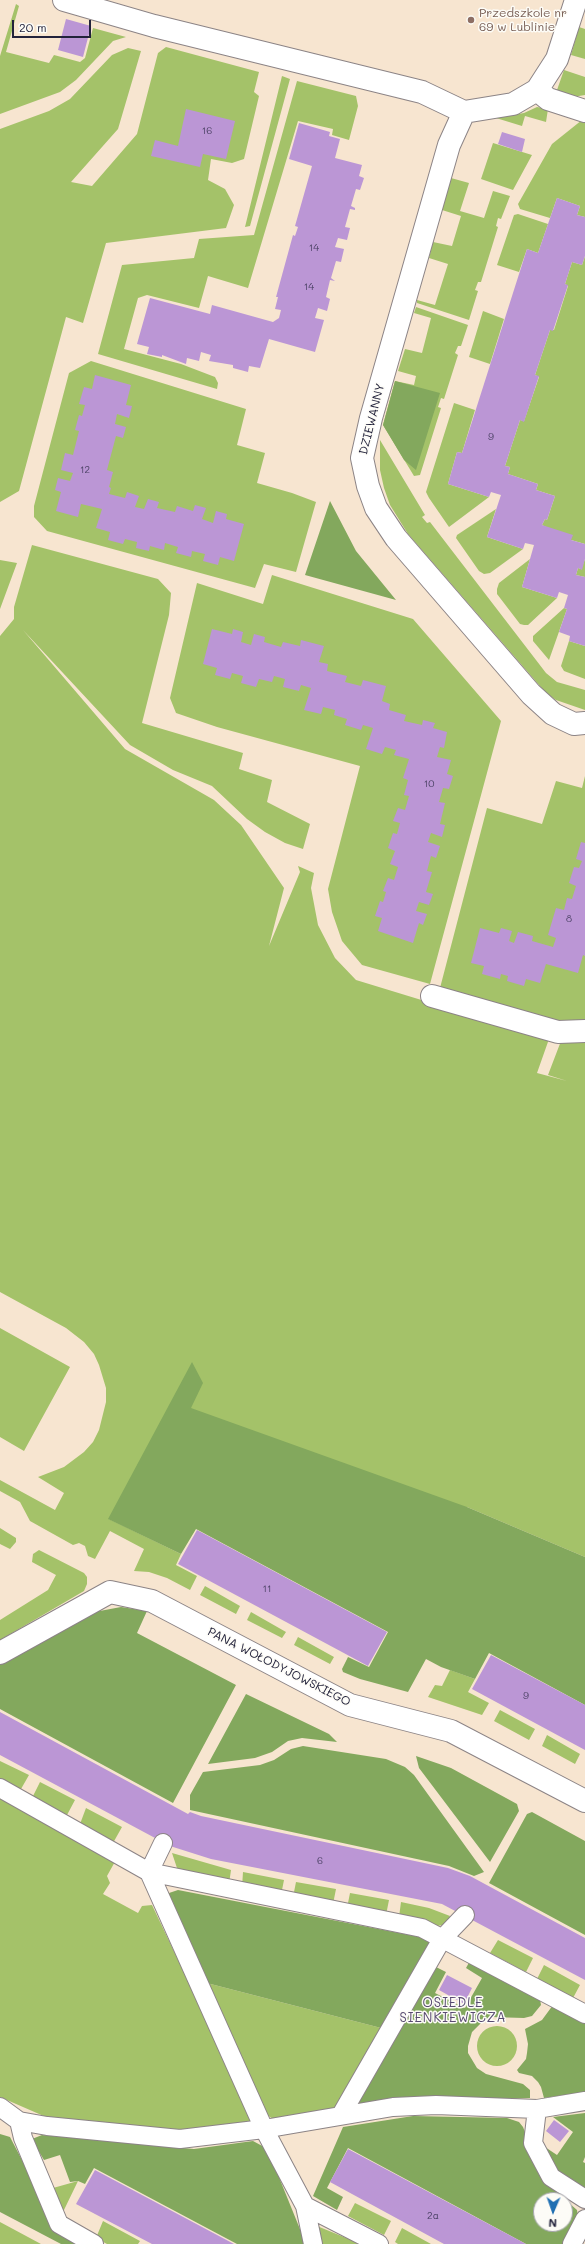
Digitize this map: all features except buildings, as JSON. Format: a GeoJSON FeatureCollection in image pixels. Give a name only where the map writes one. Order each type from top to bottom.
{"type":"FeatureCollection","features":[{"type":"Feature","properties":{"kind":"street"},"geometry":{"type":"LineString","coordinates":[[64,0],[154,26],[422,92],[464,112],[513,104],[537,90],[557,59],[576,0]]}},
{"type":"Feature","properties":{"kind":"street"},"geometry":{"type":"LineString","coordinates":[[537,90],[548,99],[585,111]]}},
{"type":"Feature","properties":{"kind":"street","name":"DZIEWANNY"},"geometry":{"type":"LineString","coordinates":[[464,112],[449,145],[371,418],[362,458],[368,486],[376,508],[396,538],[531,694],[553,714],[574,724],[585,724]]}},
{"type":"Feature","properties":{"kind":"street"},"geometry":{"type":"LineString","coordinates":[[432,996],[558,1032],[585,1031]]}},
{"type":"Feature","properties":{"kind":"street","name":"PANA WOŁODYJOWSKIEGO"},"geometry":{"type":"LineString","coordinates":[[0,1653],[110,1592],[152,1601],[350,1705],[451,1731],[585,1801]]}},
{"type":"Feature","properties":{"kind":"street"},"geometry":{"type":"LineString","coordinates":[[0,1788],[148,1872],[422,1928],[585,2014]]}},
{"type":"Feature","properties":{"kind":"street"},"geometry":{"type":"LineString","coordinates":[[148,1872],[163,1843]]}},
{"type":"Feature","properties":{"kind":"street"},"geometry":{"type":"LineString","coordinates":[[148,1872],[264,2129],[305,2206],[313,2244]]}},
{"type":"Feature","properties":{"kind":"street"},"geometry":{"type":"LineString","coordinates":[[341,2115],[442,1939],[465,1915]]}},
{"type":"Feature","properties":{"kind":"street"},"geometry":{"type":"LineString","coordinates":[[0,2107],[19,2121],[47,2126],[180,2139],[264,2129],[341,2115],[393,2108],[436,2105],[537,2109],[585,2101]]}},
{"type":"Feature","properties":{"kind":"street"},"geometry":{"type":"LineString","coordinates":[[537,2109],[533,2143],[551,2177],[585,2199]]}},
{"type":"Feature","properties":{"kind":"street"},"geometry":{"type":"LineString","coordinates":[[19,2121],[23,2138],[59,2224],[94,2244]]}},
{"type":"Feature","properties":{"kind":"street"},"geometry":{"type":"LineString","coordinates":[[305,2206],[379,2244]]}},
{"type":"Feature","properties":{"kind":"street"},"geometry":{"type":"LineString","coordinates":[[572,2244],[585,2219]]}},
{"type":"Feature","properties":{"kind":"green space"},"geometry":{"type":"Polygon","coordinates":[[[16,4],[19,6],[6,52],[49,63],[54,55],[80,62],[85,58],[93,28],[126,37],[113,41],[76,80],[60,92],[0,114],[0,56],[16,4]]]}},
{"type":"Feature","properties":{"kind":"green space"},"geometry":{"type":"Polygon","coordinates":[[[579,27],[585,29],[585,59],[571,55],[579,27]]]}},
{"type":"Feature","properties":{"kind":"green space"},"geometry":{"type":"Polygon","coordinates":[[[166,47],[259,72],[254,92],[259,96],[244,159],[232,163],[211,159],[208,180],[225,189],[234,205],[226,228],[106,243],[83,323],[66,317],[19,491],[0,502],[0,129],[49,111],[70,99],[112,55],[128,48],[141,51],[118,129],[71,182],[92,186],[137,134],[158,53],[166,47]]]}},
{"type":"Feature","properties":{"kind":"green space"},"geometry":{"type":"Polygon","coordinates":[[[564,70],[585,77],[585,95],[573,97],[557,90],[564,70]]]}},
{"type":"Feature","properties":{"kind":"green space"},"geometry":{"type":"Polygon","coordinates":[[[282,76],[290,79],[250,226],[245,227],[282,76]]]}},
{"type":"Feature","properties":{"kind":"green space"},"geometry":{"type":"Polygon","coordinates":[[[297,81],[356,96],[358,106],[349,140],[332,135],[333,129],[298,121],[248,288],[208,276],[199,308],[147,295],[138,298],[124,349],[181,364],[215,377],[218,383],[217,389],[98,354],[122,265],[194,258],[199,239],[254,235],[297,81]]]}},
{"type":"Feature","properties":{"kind":"green space"},"geometry":{"type":"Polygon","coordinates":[[[537,107],[548,109],[546,122],[525,116],[522,126],[496,118],[524,113],[537,107]]]}},
{"type":"Feature","properties":{"kind":"green space"},"geometry":{"type":"Polygon","coordinates":[[[582,120],[585,121],[585,217],[577,215],[580,206],[557,198],[550,218],[520,209],[518,204],[552,144],[582,120]]]}},
{"type":"Feature","properties":{"kind":"green space"},"geometry":{"type":"Polygon","coordinates":[[[493,143],[532,155],[513,190],[481,179],[493,143]]]}},
{"type":"Feature","properties":{"kind":"green space"},"geometry":{"type":"Polygon","coordinates":[[[451,178],[469,183],[460,211],[484,218],[493,191],[510,196],[501,219],[498,218],[496,226],[498,227],[481,282],[478,282],[475,290],[478,291],[469,320],[417,303],[417,300],[435,305],[448,264],[429,258],[433,242],[452,246],[461,216],[442,210],[451,178]]]}},
{"type":"Feature","properties":{"kind":"green space"},"geometry":{"type":"Polygon","coordinates":[[[518,214],[548,224],[538,253],[527,249],[519,272],[497,265],[514,215],[518,214]]]}},
{"type":"Feature","properties":{"kind":"green space"},"geometry":{"type":"Polygon","coordinates":[[[585,256],[585,544],[571,540],[542,525],[545,519],[547,520],[555,496],[536,490],[538,484],[508,474],[510,467],[505,466],[520,420],[524,421],[539,377],[535,375],[550,330],[554,330],[568,286],[565,284],[572,262],[582,265],[585,256]]]}},
{"type":"Feature","properties":{"kind":"green space"},"geometry":{"type":"Polygon","coordinates":[[[416,307],[468,325],[461,346],[458,346],[455,353],[458,355],[444,399],[441,398],[438,407],[441,408],[420,475],[414,476],[383,425],[395,381],[414,385],[416,376],[398,371],[405,349],[422,353],[431,318],[414,313],[416,307]]]}},
{"type":"Feature","properties":{"kind":"green space"},"geometry":{"type":"Polygon","coordinates":[[[483,311],[504,319],[490,364],[469,357],[483,311]]]}},
{"type":"Feature","properties":{"kind":"green space"},"geometry":{"type":"Polygon","coordinates":[[[91,361],[246,409],[237,445],[265,453],[257,483],[292,493],[316,502],[296,572],[264,564],[255,588],[47,531],[34,517],[34,506],[69,373],[91,361]]]}},
{"type":"Feature","properties":{"kind":"green space"},"geometry":{"type":"Polygon","coordinates":[[[395,381],[440,393],[416,470],[404,460],[383,425],[395,381]]]}},
{"type":"Feature","properties":{"kind":"green space"},"geometry":{"type":"Polygon","coordinates":[[[454,403],[475,410],[462,453],[457,452],[448,484],[489,497],[449,527],[426,492],[454,403]]]}},
{"type":"Feature","properties":{"kind":"green space"},"geometry":{"type":"Polygon","coordinates":[[[380,440],[425,515],[422,517],[427,523],[430,522],[546,673],[557,682],[585,690],[585,710],[556,700],[546,693],[408,534],[390,505],[384,488],[380,470],[380,440]]]}},
{"type":"Feature","properties":{"kind":"green space"},"geometry":{"type":"Polygon","coordinates":[[[330,501],[356,551],[396,600],[305,575],[330,501]]]}},
{"type":"Feature","properties":{"kind":"green space"},"geometry":{"type":"Polygon","coordinates":[[[496,509],[487,537],[523,549],[490,573],[484,574],[479,571],[456,538],[457,535],[496,509]]]}},
{"type":"Feature","properties":{"kind":"green space"},"geometry":{"type":"Polygon","coordinates":[[[32,545],[158,579],[171,593],[169,615],[142,723],[243,753],[239,769],[272,780],[267,802],[310,824],[303,849],[285,843],[265,832],[247,819],[212,786],[173,770],[130,745],[23,630],[125,749],[214,800],[241,825],[284,888],[269,946],[300,872],[298,866],[314,873],[311,888],[318,925],[335,958],[356,980],[549,1039],[537,1073],[567,1081],[548,1075],[561,1041],[585,1043],[585,1557],[467,1507],[109,1519],[181,1554],[176,1565],[197,1576],[190,1590],[167,1578],[149,1572],[134,1571],[144,1549],[110,1531],[95,1559],[88,1556],[85,1546],[79,1543],[73,1545],[30,1521],[20,1502],[0,1491],[0,1480],[55,1510],[64,1493],[38,1477],[64,1467],[84,1452],[93,1442],[99,1430],[106,1402],[106,1388],[99,1365],[94,1354],[84,1342],[66,1328],[0,1292],[0,636],[14,619],[14,607],[32,545]]]}},
{"type":"Feature","properties":{"kind":"green space"},"geometry":{"type":"Polygon","coordinates":[[[530,559],[522,587],[557,598],[528,625],[524,625],[520,624],[497,594],[497,589],[499,583],[530,559]]]}},
{"type":"Feature","properties":{"kind":"green space"},"geometry":{"type":"Polygon","coordinates":[[[585,559],[585,577],[576,575],[578,568],[581,569],[585,559]]]}},
{"type":"Feature","properties":{"kind":"green space"},"geometry":{"type":"Polygon","coordinates":[[[0,560],[17,563],[0,609],[0,560]]]}},
{"type":"Feature","properties":{"kind":"green space"},"geometry":{"type":"Polygon","coordinates":[[[272,575],[413,619],[501,721],[430,984],[362,965],[342,941],[332,912],[328,889],[360,766],[217,727],[176,713],[170,698],[197,583],[263,604],[272,575]]]}},
{"type":"Feature","properties":{"kind":"green space"},"geometry":{"type":"Polygon","coordinates":[[[564,608],[567,609],[549,660],[533,641],[533,636],[564,608]]]}},
{"type":"Feature","properties":{"kind":"green space"},"geometry":{"type":"Polygon","coordinates":[[[569,641],[585,646],[585,679],[564,671],[561,666],[569,641]]]}},
{"type":"Feature","properties":{"kind":"green space"},"geometry":{"type":"Polygon","coordinates":[[[585,776],[585,1023],[562,1022],[440,988],[487,808],[542,824],[556,781],[582,788],[585,776]]]}},
{"type":"Feature","properties":{"kind":"green space"},"geometry":{"type":"Polygon","coordinates":[[[0,1328],[70,1367],[24,1451],[0,1437],[0,1328]]]}},
{"type":"Feature","properties":{"kind":"green space"},"geometry":{"type":"Polygon","coordinates":[[[192,1362],[203,1383],[191,1408],[467,1507],[585,1557],[585,1705],[489,1653],[475,1679],[441,1667],[426,1659],[408,1692],[360,1679],[343,1672],[342,1669],[348,1657],[369,1667],[388,1632],[196,1529],[181,1554],[108,1519],[192,1362]]]}},
{"type":"Feature","properties":{"kind":"green space"},"geometry":{"type":"Polygon","coordinates":[[[0,1528],[16,1538],[16,1542],[10,1549],[0,1544],[0,1528]]]}},
{"type":"Feature","properties":{"kind":"green space"},"geometry":{"type":"Polygon","coordinates":[[[39,1550],[84,1573],[87,1577],[87,1584],[84,1591],[0,1640],[0,1620],[48,1590],[56,1575],[32,1562],[33,1554],[39,1550]]]}},
{"type":"Feature","properties":{"kind":"green space"},"geometry":{"type":"Polygon","coordinates":[[[205,1586],[240,1606],[236,1614],[200,1595],[205,1586]]]}},
{"type":"Feature","properties":{"kind":"green space"},"geometry":{"type":"Polygon","coordinates":[[[121,1607],[147,1611],[137,1633],[236,1685],[173,1803],[0,1709],[0,1665],[73,1620],[89,1613],[121,1607]]]}},
{"type":"Feature","properties":{"kind":"green space"},"geometry":{"type":"Polygon","coordinates":[[[251,1612],[286,1632],[282,1638],[247,1620],[251,1612]]]}},
{"type":"Feature","properties":{"kind":"green space"},"geometry":{"type":"Polygon","coordinates":[[[298,1637],[334,1657],[330,1664],[294,1645],[298,1637]]]}},
{"type":"Feature","properties":{"kind":"green space"},"geometry":{"type":"Polygon","coordinates":[[[450,1670],[475,1679],[468,1692],[489,1703],[482,1715],[428,1697],[435,1685],[442,1686],[450,1670]]]}},
{"type":"Feature","properties":{"kind":"green space"},"geometry":{"type":"Polygon","coordinates":[[[246,1694],[329,1734],[337,1742],[302,1738],[288,1741],[272,1752],[255,1758],[208,1764],[246,1694]]]}},
{"type":"Feature","properties":{"kind":"green space"},"geometry":{"type":"Polygon","coordinates":[[[500,1710],[535,1729],[529,1740],[494,1721],[500,1710]]]}},
{"type":"Feature","properties":{"kind":"green space"},"geometry":{"type":"Polygon","coordinates":[[[547,1735],[580,1754],[575,1764],[542,1746],[547,1735]]]}},
{"type":"Feature","properties":{"kind":"green space"},"geometry":{"type":"Polygon","coordinates":[[[303,1746],[386,1759],[405,1767],[414,1775],[484,1872],[474,1876],[449,1866],[190,1810],[190,1795],[203,1772],[260,1765],[274,1760],[291,1749],[303,1746]]]}},
{"type":"Feature","properties":{"kind":"green space"},"geometry":{"type":"Polygon","coordinates":[[[416,1756],[451,1768],[517,1804],[519,1811],[490,1862],[419,1768],[416,1756]]]}},
{"type":"Feature","properties":{"kind":"green space"},"geometry":{"type":"Polygon","coordinates":[[[0,1761],[29,1775],[21,1789],[0,1779],[0,1761]]]}},
{"type":"Feature","properties":{"kind":"green space"},"geometry":{"type":"Polygon","coordinates":[[[40,1782],[75,1800],[67,1815],[33,1796],[40,1782]]]}},
{"type":"Feature","properties":{"kind":"green space"},"geometry":{"type":"Polygon","coordinates":[[[0,1795],[117,1858],[107,1876],[110,1883],[103,1894],[138,1913],[142,1906],[152,1905],[253,2118],[252,2122],[192,2131],[46,2117],[0,2097],[0,1795]]]}},
{"type":"Feature","properties":{"kind":"green space"},"geometry":{"type":"Polygon","coordinates":[[[86,1808],[122,1827],[113,1843],[80,1824],[86,1808]]]}},
{"type":"Feature","properties":{"kind":"green space"},"geometry":{"type":"Polygon","coordinates":[[[532,1812],[585,1841],[585,1935],[489,1883],[527,1814],[532,1812]]]}},
{"type":"Feature","properties":{"kind":"green space"},"geometry":{"type":"Polygon","coordinates":[[[172,1853],[231,1870],[229,1884],[179,1874],[172,1853]]]}},
{"type":"Feature","properties":{"kind":"green space"},"geometry":{"type":"Polygon","coordinates":[[[243,1872],[284,1880],[281,1895],[242,1887],[243,1872]]]}},
{"type":"Feature","properties":{"kind":"green space"},"geometry":{"type":"Polygon","coordinates":[[[296,1882],[336,1889],[333,1904],[293,1897],[296,1882]]]}},
{"type":"Feature","properties":{"kind":"green space"},"geometry":{"type":"Polygon","coordinates":[[[178,1890],[430,1939],[433,1947],[385,2029],[199,1981],[167,1896],[169,1893],[178,1890]]]}},
{"type":"Feature","properties":{"kind":"green space"},"geometry":{"type":"Polygon","coordinates":[[[350,1893],[389,1900],[386,1915],[347,1908],[350,1893]]]}},
{"type":"Feature","properties":{"kind":"green space"},"geometry":{"type":"Polygon","coordinates":[[[401,1902],[429,1908],[450,1916],[446,1924],[438,1926],[399,1917],[401,1902]]]}},
{"type":"Feature","properties":{"kind":"green space"},"geometry":{"type":"Polygon","coordinates":[[[498,1940],[533,1958],[526,1972],[490,1953],[498,1940]]]}},
{"type":"Feature","properties":{"kind":"green space"},"geometry":{"type":"Polygon","coordinates":[[[471,1959],[540,1999],[541,2005],[532,2016],[524,2018],[491,2017],[484,2020],[472,2032],[468,2046],[468,2053],[477,2068],[486,2074],[523,2084],[530,2090],[530,2098],[358,2105],[357,2099],[436,1967],[446,1972],[435,1993],[465,2008],[482,1978],[466,1968],[471,1959]]]}},
{"type":"Feature","properties":{"kind":"green space"},"geometry":{"type":"Polygon","coordinates":[[[544,1965],[580,1985],[573,1998],[537,1979],[544,1965]]]}},
{"type":"Feature","properties":{"kind":"green space"},"geometry":{"type":"Polygon","coordinates":[[[199,1981],[385,2029],[340,2108],[273,2119],[261,2111],[199,1981]]]}},
{"type":"Feature","properties":{"kind":"green space"},"geometry":{"type":"Polygon","coordinates":[[[553,2005],[585,2021],[585,2092],[544,2098],[538,2082],[532,2076],[519,2073],[517,2070],[526,2059],[528,2044],[525,2029],[542,2020],[553,2005]]]}},
{"type":"Feature","properties":{"kind":"green space"},"geometry":{"type":"Polygon","coordinates":[[[501,2026],[508,2029],[514,2035],[517,2046],[516,2054],[508,2063],[501,2066],[493,2066],[486,2063],[478,2054],[477,2042],[480,2035],[489,2027],[501,2026]]]}},
{"type":"Feature","properties":{"kind":"green space"},"geometry":{"type":"Polygon","coordinates":[[[585,2113],[585,2157],[583,2162],[585,2163],[585,2188],[555,2170],[542,2145],[557,2155],[573,2132],[553,2117],[585,2113]]]}},
{"type":"Feature","properties":{"kind":"green space"},"geometry":{"type":"Polygon","coordinates":[[[413,2116],[507,2118],[519,2122],[523,2127],[545,2182],[556,2192],[533,2192],[533,2232],[571,2232],[565,2244],[526,2244],[348,2148],[327,2188],[343,2197],[337,2210],[313,2196],[343,2127],[413,2116]]]}},
{"type":"Feature","properties":{"kind":"green space"},"geometry":{"type":"Polygon","coordinates":[[[0,2134],[10,2137],[57,2227],[77,2242],[76,2244],[61,2244],[0,2212],[0,2134]]]}},
{"type":"Feature","properties":{"kind":"green space"},"geometry":{"type":"Polygon","coordinates":[[[42,2135],[194,2149],[253,2141],[266,2148],[306,2244],[237,2244],[94,2168],[85,2184],[78,2181],[70,2182],[60,2155],[44,2160],[38,2150],[34,2152],[32,2139],[42,2135]]]}},
{"type":"Feature","properties":{"kind":"green space"},"geometry":{"type":"Polygon","coordinates":[[[78,2181],[63,2212],[53,2188],[78,2181]]]}},
{"type":"Feature","properties":{"kind":"green space"},"geometry":{"type":"Polygon","coordinates":[[[355,2203],[391,2221],[384,2235],[348,2216],[355,2203]]]}},
{"type":"Feature","properties":{"kind":"green space"},"geometry":{"type":"Polygon","coordinates":[[[573,2206],[577,2210],[578,2216],[573,2227],[573,2206]]]}},
{"type":"Feature","properties":{"kind":"green space"},"geometry":{"type":"Polygon","coordinates":[[[103,2221],[140,2241],[138,2244],[107,2244],[96,2238],[103,2221]]]}},
{"type":"Feature","properties":{"kind":"green space"},"geometry":{"type":"Polygon","coordinates":[[[0,2222],[41,2244],[0,2244],[0,2222]]]}},
{"type":"Feature","properties":{"kind":"green space"},"geometry":{"type":"Polygon","coordinates":[[[317,2226],[361,2244],[319,2244],[317,2226]]]}},
{"type":"Feature","properties":{"kind":"green space"},"geometry":{"type":"Polygon","coordinates":[[[402,2228],[431,2244],[398,2244],[395,2242],[402,2228]]]}},
{"type":"Feature","properties":{"kind":"place","name":"Przedszkole nr 69 w Lublinie"},"geometry":{"type":"Point","coordinates":[471,20]}},
{"type":"Feature","properties":{"kind":"district","name":"OSIEDLE SIENKIEWICZA"},"geometry":{"type":"Point","coordinates":[453,2010]}}]}
